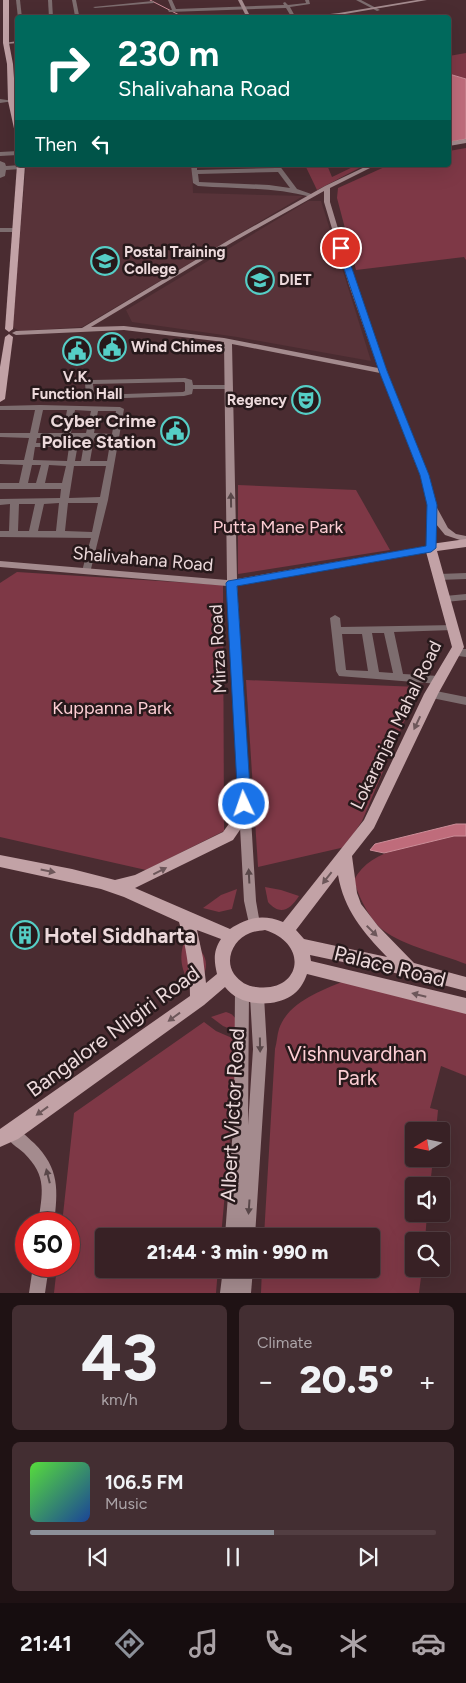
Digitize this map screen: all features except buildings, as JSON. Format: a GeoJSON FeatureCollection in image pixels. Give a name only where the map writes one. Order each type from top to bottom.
{"type":"FeatureCollection","features":[{"type":"Feature","properties":{"kind":"main road"},"geometry":{"type":"LineString","coordinates":[[6,0],[6,43],[9,60],[14,70],[13,120],[15,125]]}},
{"type":"Feature","properties":{"kind":"main road"},"geometry":{"type":"LineString","coordinates":[[9,60],[15,44],[11,0]]}},
{"type":"Feature","properties":{"kind":"main road"},"geometry":{"type":"LineString","coordinates":[[240,0],[248,15]]}},
{"type":"Feature","properties":{"kind":"main road"},"geometry":{"type":"LineString","coordinates":[[322,15],[377,9],[425,0]]}},
{"type":"Feature","properties":{"kind":"main road"},"geometry":{"type":"LineString","coordinates":[[334,15],[432,0]]}},
{"type":"Feature","properties":{"kind":"main road"},"geometry":{"type":"LineString","coordinates":[[6,43],[15,44]]}},
{"type":"Feature","properties":{"kind":"main road"},"geometry":{"type":"LineString","coordinates":[[451,144],[466,141]]}},
{"type":"Feature","properties":{"kind":"main road"},"geometry":{"type":"LineString","coordinates":[[0,399],[2,364],[11,333],[21,167]]}},
{"type":"Feature","properties":{"kind":"main road"},"geometry":{"type":"LineString","coordinates":[[85,329],[312,195],[369,167]]}},
{"type":"Feature","properties":{"kind":"main road","name":"Lokaranjan Mahal Road"},"geometry":{"type":"LineString","coordinates":[[286,931],[369,824],[431,694],[461,649],[431,548],[432,505],[424,475],[383,371],[352,284],[327,198],[327,187]]}},
{"type":"Feature","properties":{"kind":"main road"},"geometry":{"type":"LineString","coordinates":[[119,309],[124,328]]}},
{"type":"Feature","properties":{"kind":"main road"},"geometry":{"type":"LineString","coordinates":[[11,333],[124,328],[228,341],[383,371]]}},
{"type":"Feature","properties":{"kind":"main road","name":"Mirza Road"},"geometry":{"type":"LineString","coordinates":[[228,341],[232,583],[250,901],[254,924]]}},
{"type":"Feature","properties":{"kind":"main road"},"geometry":{"type":"LineString","coordinates":[[432,505],[446,532],[455,537],[466,539]]}},
{"type":"Feature","properties":{"kind":"main road"},"geometry":{"type":"LineString","coordinates":[[431,548],[466,543]]}},
{"type":"Feature","properties":{"kind":"main road","name":"Shalivahana Road"},"geometry":{"type":"LineString","coordinates":[[0,564],[232,583],[431,548]]}},
{"type":"Feature","properties":{"kind":"main road"},"geometry":{"type":"LineString","coordinates":[[114,887],[144,878],[228,836],[237,824],[244,804]]}},
{"type":"Feature","properties":{"kind":"main road"},"geometry":{"type":"LineString","coordinates":[[345,855],[344,877],[355,909],[364,922],[409,969]]}},
{"type":"Feature","properties":{"kind":"main road"},"geometry":{"type":"LineString","coordinates":[[0,861],[73,876],[114,887],[231,936]]}},
{"type":"Feature","properties":{"kind":"main road"},"geometry":{"type":"LineString","coordinates":[[186,918],[196,954],[199,976],[198,1000]]}},
{"type":"Feature","properties":{"kind":"main road"},"geometry":{"type":"LineString","coordinates":[[254,924],[271,924],[286,931],[299,945],[303,955],[303,966],[298,979],[287,990],[273,996],[250,994],[233,986],[222,966],[222,955],[225,945],[231,936],[241,928],[254,924]]}},
{"type":"Feature","properties":{"kind":"main road"},"geometry":{"type":"LineString","coordinates":[[299,945],[409,969],[466,984]]}},
{"type":"Feature","properties":{"kind":"main road","name":"Palace Road"},"geometry":{"type":"LineString","coordinates":[[303,966],[466,1006]]}},
{"type":"Feature","properties":{"kind":"main road","name":"Bangalore Nilgiri Road"},"geometry":{"type":"LineString","coordinates":[[6,1135],[198,1000],[226,976]]}},
{"type":"Feature","properties":{"kind":"main road"},"geometry":{"type":"LineString","coordinates":[[234,1228],[240,1151],[244,1046],[250,994]]}},
{"type":"Feature","properties":{"kind":"main road","name":"Albert Victor Road"},"geometry":{"type":"LineString","coordinates":[[248,1228],[260,1049],[250,994]]}},
{"type":"Feature","properties":{"kind":"main road"},"geometry":{"type":"LineString","coordinates":[[6,1135],[42,1162],[50,1176],[47,1212]]}},
{"type":"Feature","properties":{"kind":"main road"},"geometry":{"type":"LineString","coordinates":[[38,1293],[40,1277]]}},
{"type":"Feature","properties":{"kind":"main road"},"geometry":{"type":"LineString","coordinates":[[228,1293],[229,1278]]}},
{"type":"Feature","properties":{"kind":"main road"},"geometry":{"type":"LineString","coordinates":[[243,1293],[244,1278]]}},
{"type":"Feature","properties":{"kind":"street"},"geometry":{"type":"LineString","coordinates":[[18,0],[20,15]]}},
{"type":"Feature","properties":{"kind":"street"},"geometry":{"type":"LineString","coordinates":[[50,0],[51,15]]}},
{"type":"Feature","properties":{"kind":"street"},"geometry":{"type":"LineString","coordinates":[[74,0],[77,15]]}},
{"type":"Feature","properties":{"kind":"street"},"geometry":{"type":"LineString","coordinates":[[94,0],[96,15]]}},
{"type":"Feature","properties":{"kind":"street"},"geometry":{"type":"LineString","coordinates":[[120,0],[124,5]]}},
{"type":"Feature","properties":{"kind":"street"},"geometry":{"type":"LineString","coordinates":[[170,0],[171,11]]}},
{"type":"Feature","properties":{"kind":"street"},"geometry":{"type":"LineString","coordinates":[[213,0],[218,8]]}},
{"type":"Feature","properties":{"kind":"street"},"geometry":{"type":"LineString","coordinates":[[283,0],[293,15]]}},
{"type":"Feature","properties":{"kind":"street"},"geometry":{"type":"LineString","coordinates":[[171,11],[197,7],[287,6],[308,4],[307,0]]}},
{"type":"Feature","properties":{"kind":"street"},"geometry":{"type":"LineString","coordinates":[[358,0],[377,9]]}},
{"type":"Feature","properties":{"kind":"street"},"geometry":{"type":"LineString","coordinates":[[95,7],[151,1],[180,15]]}},
{"type":"Feature","properties":{"kind":"street"},"geometry":{"type":"LineString","coordinates":[[0,101],[13,97]]}},
{"type":"Feature","properties":{"kind":"street"},"geometry":{"type":"LineString","coordinates":[[0,154],[15,153]]}},
{"type":"Feature","properties":{"kind":"street"},"geometry":{"type":"LineString","coordinates":[[2,170],[21,167]]}},
{"type":"Feature","properties":{"kind":"street"},"geometry":{"type":"LineString","coordinates":[[294,189],[278,168],[194,168],[196,183],[200,185],[262,186],[294,189],[312,195]]}},
{"type":"Feature","properties":{"kind":"street"},"geometry":{"type":"LineString","coordinates":[[0,230],[17,230]]}},
{"type":"Feature","properties":{"kind":"street"},"geometry":{"type":"LineString","coordinates":[[185,380],[189,382],[189,387],[189,392],[184,394],[94,397],[90,395],[89,383],[185,380]]}},
{"type":"Feature","properties":{"kind":"street"},"geometry":{"type":"LineString","coordinates":[[189,387],[229,387]]}},
{"type":"Feature","properties":{"kind":"street"},"geometry":{"type":"LineString","coordinates":[[23,486],[40,407]]}},
{"type":"Feature","properties":{"kind":"street"},"geometry":{"type":"LineString","coordinates":[[0,408],[120,409],[104,500],[87,571]]}},
{"type":"Feature","properties":{"kind":"street"},"geometry":{"type":"LineString","coordinates":[[60,534],[66,486],[74,445],[71,435],[71,408]]}},
{"type":"Feature","properties":{"kind":"street"},"geometry":{"type":"LineString","coordinates":[[85,463],[95,408]]}},
{"type":"Feature","properties":{"kind":"street"},"geometry":{"type":"LineString","coordinates":[[0,435],[116,436]]}},
{"type":"Feature","properties":{"kind":"street"},"geometry":{"type":"LineString","coordinates":[[32,445],[74,445]]}},
{"type":"Feature","properties":{"kind":"street"},"geometry":{"type":"LineString","coordinates":[[0,462],[28,461],[111,464]]}},
{"type":"Feature","properties":{"kind":"street"},"geometry":{"type":"LineString","coordinates":[[40,486],[46,462]]}},
{"type":"Feature","properties":{"kind":"street"},"geometry":{"type":"LineString","coordinates":[[0,486],[66,486]]}},
{"type":"Feature","properties":{"kind":"street"},"geometry":{"type":"LineString","coordinates":[[0,502],[104,500]]}},
{"type":"Feature","properties":{"kind":"street"},"geometry":{"type":"LineString","coordinates":[[13,534],[15,502]]}},
{"type":"Feature","properties":{"kind":"street"},"geometry":{"type":"LineString","coordinates":[[33,534],[40,502]]}},
{"type":"Feature","properties":{"kind":"street"},"geometry":{"type":"LineString","coordinates":[[0,534],[96,536]]}},
{"type":"Feature","properties":{"kind":"street"},"geometry":{"type":"LineString","coordinates":[[439,577],[466,576]]}},
{"type":"Feature","properties":{"kind":"street"},"geometry":{"type":"LineString","coordinates":[[445,599],[466,598]]}},
{"type":"Feature","properties":{"kind":"street"},"geometry":{"type":"LineString","coordinates":[[335,618],[341,671],[345,674],[439,680]]}},
{"type":"Feature","properties":{"kind":"street"},"geometry":{"type":"LineString","coordinates":[[337,631],[453,627]]}},
{"type":"Feature","properties":{"kind":"street"},"geometry":{"type":"LineString","coordinates":[[388,629],[399,677]]}},
{"type":"Feature","properties":{"kind":"street"},"geometry":{"type":"LineString","coordinates":[[366,630],[374,675]]}},
{"type":"Feature","properties":{"kind":"street"},"geometry":{"type":"LineString","coordinates":[[431,694],[466,702]]}},
{"type":"Feature","properties":{"kind":"shaded area"},"geometry":{"type":"Polygon","coordinates":[[[451,75],[466,79],[466,139],[451,142],[451,75]]]}},
{"type":"Feature","properties":{"kind":"shaded area","name":"Postal Training College"},"geometry":{"type":"Polygon","coordinates":[[[26,167],[192,167],[193,193],[303,196],[82,327],[20,331],[12,327],[26,167]]]}},
{"type":"Feature","properties":{"kind":"shaded area","name":"DIET"},"geometry":{"type":"Polygon","coordinates":[[[308,201],[321,201],[371,361],[237,337],[132,322],[126,310],[308,201]]]}},
{"type":"Feature","properties":{"kind":"shaded area"},"geometry":{"type":"Polygon","coordinates":[[[456,824],[466,824],[466,836],[454,836],[384,853],[370,850],[375,844],[456,824]]]}},
{"type":"Feature","properties":{"kind":"green space"},"geometry":{"type":"Polygon","coordinates":[[[466,53],[466,79],[451,75],[451,56],[466,53]]]}},
{"type":"Feature","properties":{"kind":"green space"},"geometry":{"type":"Polygon","coordinates":[[[466,148],[466,260],[464,257],[356,270],[337,198],[338,188],[385,167],[451,167],[451,151],[466,148]]]}},
{"type":"Feature","properties":{"kind":"green space"},"geometry":{"type":"Polygon","coordinates":[[[306,167],[328,167],[332,177],[353,167],[361,167],[317,190],[306,167]]]}},
{"type":"Feature","properties":{"kind":"green space","name":"Putta Mane Park"},"geometry":{"type":"Polygon","coordinates":[[[238,485],[356,490],[390,550],[238,574],[238,485]]]}},
{"type":"Feature","properties":{"kind":"green space","name":"Kuppanna Park"},"geometry":{"type":"Polygon","coordinates":[[[17,572],[223,585],[224,831],[146,870],[0,837],[0,583],[17,572]]]}},
{"type":"Feature","properties":{"kind":"green space"},"geometry":{"type":"Polygon","coordinates":[[[246,680],[419,687],[362,821],[345,847],[258,867],[246,680]]]}},
{"type":"Feature","properties":{"kind":"green space"},"geometry":{"type":"Polygon","coordinates":[[[454,836],[466,836],[466,964],[401,941],[383,930],[365,907],[354,880],[372,860],[384,854],[412,845],[454,836]]]}},
{"type":"Feature","properties":{"kind":"green space"},"geometry":{"type":"Polygon","coordinates":[[[265,887],[299,896],[285,910],[277,909],[268,902],[265,887]]]}},
{"type":"Feature","properties":{"kind":"green space"},"geometry":{"type":"Polygon","coordinates":[[[237,889],[232,909],[219,912],[203,908],[221,895],[237,889]]]}},
{"type":"Feature","properties":{"kind":"green space"},"geometry":{"type":"Polygon","coordinates":[[[187,935],[200,949],[206,961],[204,974],[193,990],[183,970],[181,957],[187,935]]]}},
{"type":"Feature","properties":{"kind":"green space","name":"Vishnuvardhan Park"},"geometry":{"type":"Polygon","coordinates":[[[347,980],[466,1002],[466,1076],[441,1066],[430,1108],[438,1110],[437,1122],[405,1122],[405,1168],[432,1168],[431,1177],[405,1177],[405,1222],[426,1222],[426,1232],[405,1232],[405,1277],[421,1277],[419,1293],[261,1293],[262,1278],[380,1278],[380,1228],[264,1228],[275,1049],[279,1029],[290,1011],[317,993],[347,980]]]}},
{"type":"Feature","properties":{"kind":"green space"},"geometry":{"type":"Polygon","coordinates":[[[226,1012],[234,1017],[240,1033],[223,1026],[211,1017],[226,1012]]]}},
{"type":"Feature","properties":{"kind":"green space"},"geometry":{"type":"Polygon","coordinates":[[[204,1022],[216,1031],[239,1041],[222,1228],[95,1228],[95,1278],[217,1278],[216,1293],[54,1293],[56,1277],[80,1277],[80,1212],[63,1212],[74,1113],[204,1022]]]}},
{"type":"Feature","properties":{"kind":"waterway"},"geometry":{"type":"LineString","coordinates":[[150,0],[179,15]]}},
{"type":"Feature","properties":{"kind":"place","name":"Postal Training College"},"geometry":{"type":"Point","coordinates":[105,261]}},
{"type":"Feature","properties":{"kind":"place","name":"DIET"},"geometry":{"type":"Point","coordinates":[260,280]}},
{"type":"Feature","properties":{"kind":"place","name":"Wind Chimes"},"geometry":{"type":"Point","coordinates":[112,347]}},
{"type":"Feature","properties":{"kind":"place","name":"V.K. Function Hall"},"geometry":{"type":"Point","coordinates":[77,351]}},
{"type":"Feature","properties":{"kind":"place","name":"Regency"},"geometry":{"type":"Point","coordinates":[306,400]}},
{"type":"Feature","properties":{"kind":"place","name":"Cyber Crime Police Station"},"geometry":{"type":"Point","coordinates":[175,431]}},
{"type":"Feature","properties":{"kind":"place","name":"Hotel Siddharta"},"geometry":{"type":"Point","coordinates":[25,935]}},
{"type":"Feature","properties":{"kind":"route"},"geometry":{"type":"LineString","coordinates":[[244,804],[232,583],[431,548],[432,505],[424,475],[383,371],[341,248]]}}]}
